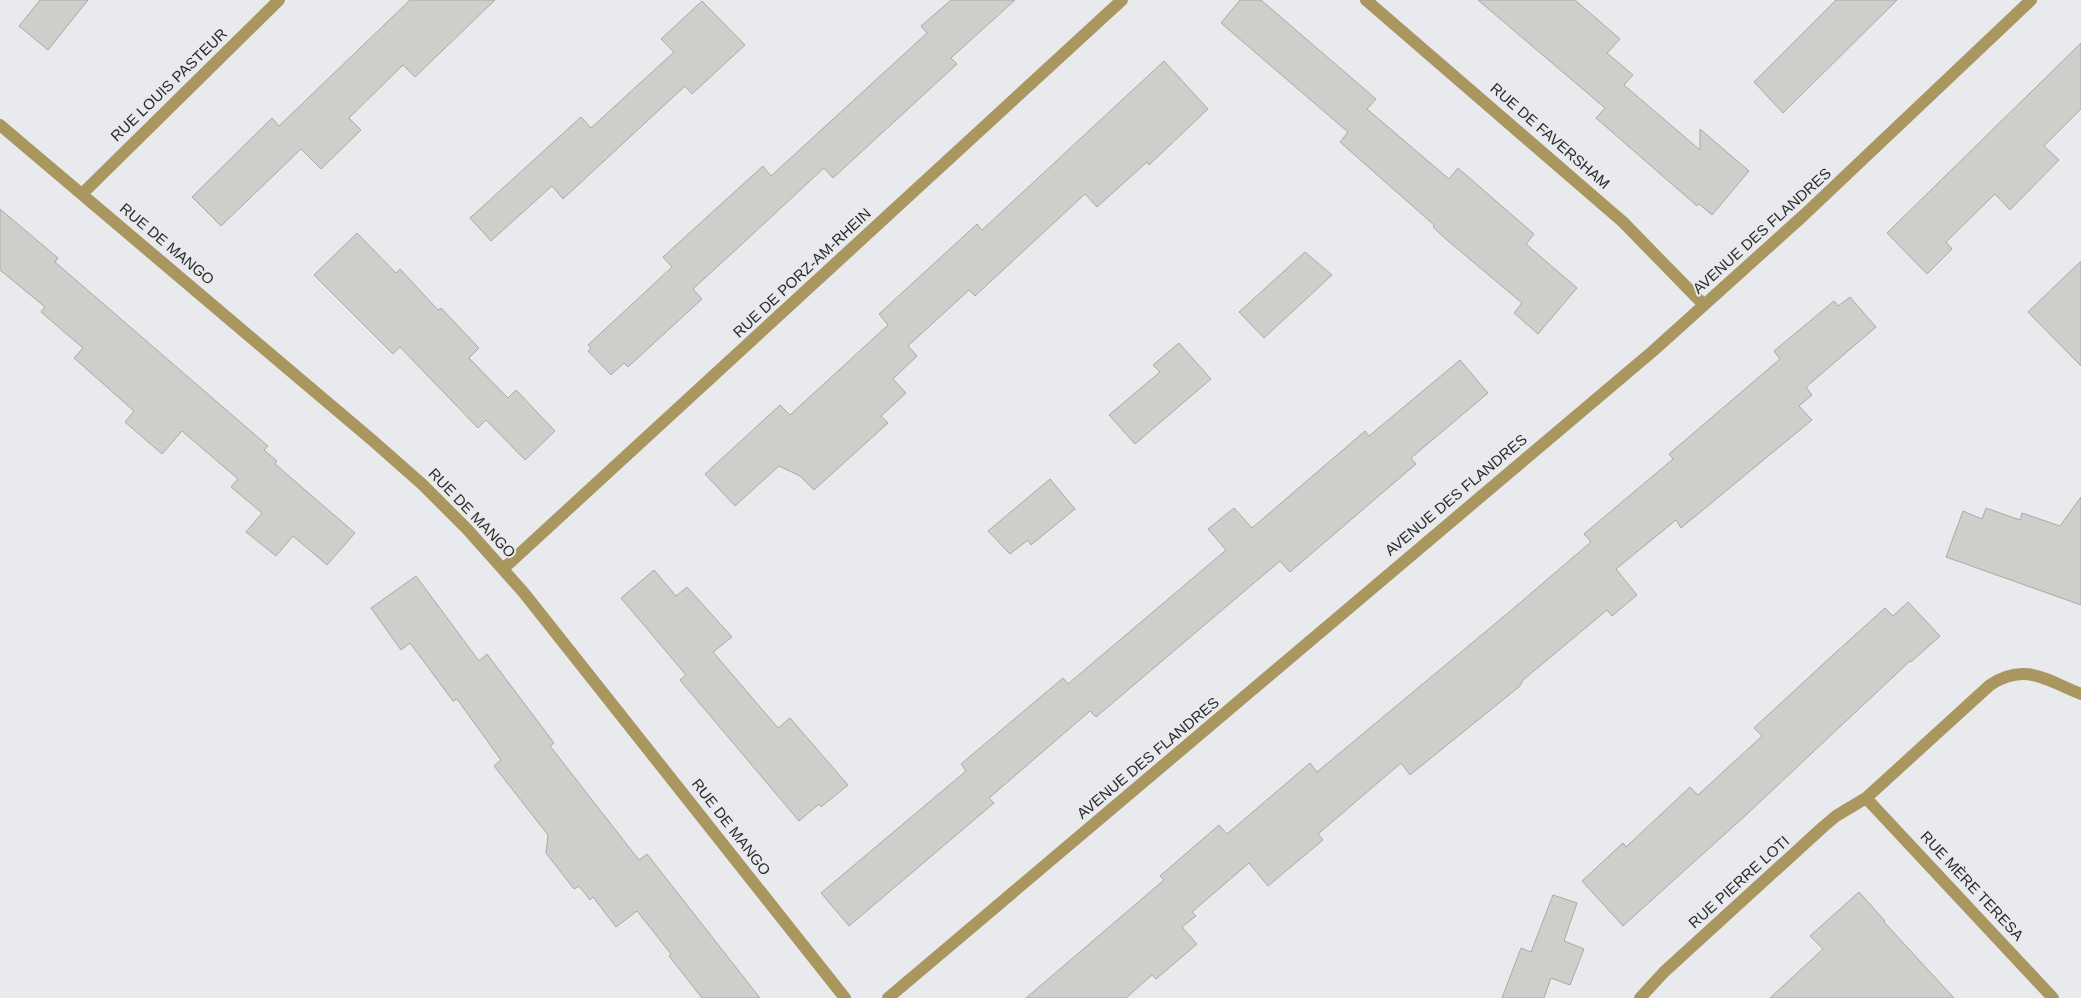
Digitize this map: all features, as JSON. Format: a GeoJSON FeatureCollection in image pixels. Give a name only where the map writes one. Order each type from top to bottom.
{"type":"FeatureCollection","features":[{"type":"Feature","properties":{"kind":"street","name":"RUE LOUIS PASTEUR"},"geometry":{"type":"LineString","coordinates":[[82,194],[279,0]]}},
{"type":"Feature","properties":{"kind":"street","name":"RUE DE PORZ-AM-RHEIN"},"geometry":{"type":"LineString","coordinates":[[503,569],[1122,0]]}},
{"type":"Feature","properties":{"kind":"street","name":"RUE DE FAVERSHAM"},"geometry":{"type":"LineString","coordinates":[[1366,0],[1623,222],[1704,305]]}},
{"type":"Feature","properties":{"kind":"street","name":"AVENUE DES FLANDRES"},"geometry":{"type":"LineString","coordinates":[[888,998],[1278,669],[1704,305],[1804,215],[2031,0]]}},
{"type":"Feature","properties":{"kind":"street","name":"RUE DE MANGO"},"geometry":{"type":"LineString","coordinates":[[0,125],[423,485],[503,569],[561,638],[845,998]]}},
{"type":"Feature","properties":{"kind":"street","name":"RUE PIERRE LOTI"},"geometry":{"type":"LineString","coordinates":[[1640,998],[1669,967],[1823,827],[1836,816],[1866,798],[1998,680],[2013,674],[2031,674],[2081,694]]}},
{"type":"Feature","properties":{"kind":"street","name":"RUE MÈRE TERESA"},"geometry":{"type":"LineString","coordinates":[[1866,798],[2053,998]]}},
{"type":"Feature","properties":{"kind":"building"},"geometry":{"type":"Polygon","coordinates":[[[40,0],[88,0],[48,50],[19,26],[40,0]]]}},
{"type":"Feature","properties":{"kind":"building"},"geometry":{"type":"Polygon","coordinates":[[[410,0],[495,0],[415,77],[403,65],[349,118],[361,130],[321,169],[301,149],[221,226],[192,197],[272,118],[279,126],[410,0]]]}},
{"type":"Feature","properties":{"kind":"building"},"geometry":{"type":"Polygon","coordinates":[[[951,0],[1015,0],[951,58],[957,64],[833,178],[824,168],[693,289],[702,299],[628,367],[624,363],[611,375],[588,351],[591,348],[588,345],[672,267],[663,257],[763,166],[771,176],[927,33],[921,26],[951,0]]]}},
{"type":"Feature","properties":{"kind":"building"},"geometry":{"type":"Polygon","coordinates":[[[1240,0],[1261,0],[1376,99],[1367,109],[1449,179],[1458,168],[1534,234],[1526,244],[1577,288],[1538,334],[1514,313],[1522,303],[1447,240],[1433,227],[1434,225],[1340,142],[1348,132],[1221,23],[1240,0]]]}},
{"type":"Feature","properties":{"kind":"building"},"geometry":{"type":"Polygon","coordinates":[[[1478,0],[1575,0],[1620,39],[1607,53],[1633,75],[1624,85],[1700,150],[1700,129],[1749,171],[1712,215],[1699,204],[1697,206],[1596,118],[1605,108],[1478,0]]]}},
{"type":"Feature","properties":{"kind":"building"},"geometry":{"type":"Polygon","coordinates":[[[1836,0],[1897,0],[1783,113],[1754,82],[1836,0]]]}},
{"type":"Feature","properties":{"kind":"building"},"geometry":{"type":"Polygon","coordinates":[[[702,1],[745,45],[692,94],[685,86],[563,199],[552,186],[491,241],[470,218],[581,117],[591,128],[674,52],[661,39],[702,1]]]}},
{"type":"Feature","properties":{"kind":"building"},"geometry":{"type":"Polygon","coordinates":[[[2081,43],[2081,109],[2044,146],[2059,160],[2010,210],[1995,194],[1946,242],[1952,249],[1927,274],[1887,233],[2081,43]]]}},
{"type":"Feature","properties":{"kind":"building"},"geometry":{"type":"Polygon","coordinates":[[[1164,61],[1208,109],[1149,165],[1147,162],[1097,207],[1085,194],[975,296],[969,290],[908,346],[917,356],[893,379],[906,393],[881,416],[888,423],[814,490],[800,476],[779,466],[735,506],[705,474],[780,405],[790,415],[888,325],[879,314],[977,224],[982,230],[1164,61]]]}},
{"type":"Feature","properties":{"kind":"building"},"geometry":{"type":"Polygon","coordinates":[[[0,209],[58,258],[55,262],[268,446],[264,450],[277,461],[275,464],[355,533],[327,565],[293,536],[276,556],[246,532],[262,513],[231,487],[238,479],[182,431],[162,454],[125,422],[134,411],[74,358],[83,348],[41,312],[45,307],[0,270],[0,209]]]}},
{"type":"Feature","properties":{"kind":"building"},"geometry":{"type":"Polygon","coordinates":[[[357,233],[396,273],[400,269],[438,310],[441,308],[479,348],[469,358],[508,398],[516,390],[555,431],[525,460],[486,420],[478,428],[400,347],[393,354],[314,275],[357,233]]]}},
{"type":"Feature","properties":{"kind":"building"},"geometry":{"type":"Polygon","coordinates":[[[1305,252],[1332,275],[1264,338],[1239,312],[1305,252]]]}},
{"type":"Feature","properties":{"kind":"building"},"geometry":{"type":"Polygon","coordinates":[[[2081,261],[2081,366],[2028,312],[2081,261]]]}},
{"type":"Feature","properties":{"kind":"building"},"geometry":{"type":"Polygon","coordinates":[[[1850,297],[1876,327],[1806,387],[1812,395],[1799,406],[1812,420],[1681,528],[1676,520],[1616,569],[1637,595],[1612,616],[1607,610],[1523,680],[1520,686],[1410,775],[1401,763],[1318,834],[1323,840],[1268,886],[1249,863],[1192,912],[1196,916],[1182,927],[1197,944],[1156,979],[1152,975],[1126,998],[1026,998],[1164,880],[1160,876],[1219,825],[1227,834],[1310,763],[1317,772],[1508,613],[1591,542],[1584,534],[1673,459],[1669,454],[1780,359],[1774,351],[1834,301],[1838,306],[1850,297]]]}},
{"type":"Feature","properties":{"kind":"building"},"geometry":{"type":"Polygon","coordinates":[[[1179,343],[1211,379],[1135,444],[1109,415],[1160,372],[1153,365],[1179,343]]]}},
{"type":"Feature","properties":{"kind":"building"},"geometry":{"type":"Polygon","coordinates":[[[1460,360],[1488,393],[1411,458],[1416,464],[1290,572],[1280,561],[1096,717],[1090,711],[989,798],[994,803],[849,926],[821,893],[966,771],[961,764],[1063,678],[1068,684],[1226,550],[1208,529],[1234,508],[1252,528],[1365,431],[1369,436],[1460,360]]]}},
{"type":"Feature","properties":{"kind":"building"},"geometry":{"type":"Polygon","coordinates":[[[1050,479],[1075,509],[1031,545],[1028,540],[1010,554],[988,531],[1050,479]]]}},
{"type":"Feature","properties":{"kind":"building"},"geometry":{"type":"Polygon","coordinates":[[[2081,497],[2081,605],[1946,557],[1963,511],[1982,519],[1986,508],[2020,520],[2022,513],[2060,526],[2081,497]]]}},
{"type":"Feature","properties":{"kind":"building"},"geometry":{"type":"Polygon","coordinates":[[[654,570],[676,596],[687,587],[732,637],[713,652],[778,728],[790,718],[848,785],[821,807],[819,804],[799,821],[680,680],[686,675],[621,598],[654,570]]]}},
{"type":"Feature","properties":{"kind":"building"},"geometry":{"type":"Polygon","coordinates":[[[416,576],[479,661],[487,654],[554,743],[550,746],[639,860],[647,854],[760,998],[702,998],[669,956],[671,954],[637,911],[616,927],[593,897],[590,900],[579,886],[574,889],[546,853],[548,835],[494,766],[501,760],[457,699],[453,701],[410,643],[401,650],[371,608],[416,576]]]}},
{"type":"Feature","properties":{"kind":"building"},"geometry":{"type":"Polygon","coordinates":[[[1908,602],[1940,636],[1910,661],[1746,815],[1623,926],[1582,881],[1623,843],[1626,847],[1690,787],[1698,795],[1762,736],[1754,728],[1885,608],[1893,616],[1908,602]]]}},
{"type":"Feature","properties":{"kind":"building"},"geometry":{"type":"Polygon","coordinates":[[[1859,892],[1954,998],[1770,998],[1823,949],[1810,936],[1859,892]]]}},
{"type":"Feature","properties":{"kind":"building"},"geometry":{"type":"Polygon","coordinates":[[[1553,895],[1577,903],[1564,941],[1584,949],[1570,985],[1551,978],[1544,998],[1502,998],[1521,948],[1531,952],[1553,895]]]}}]}
